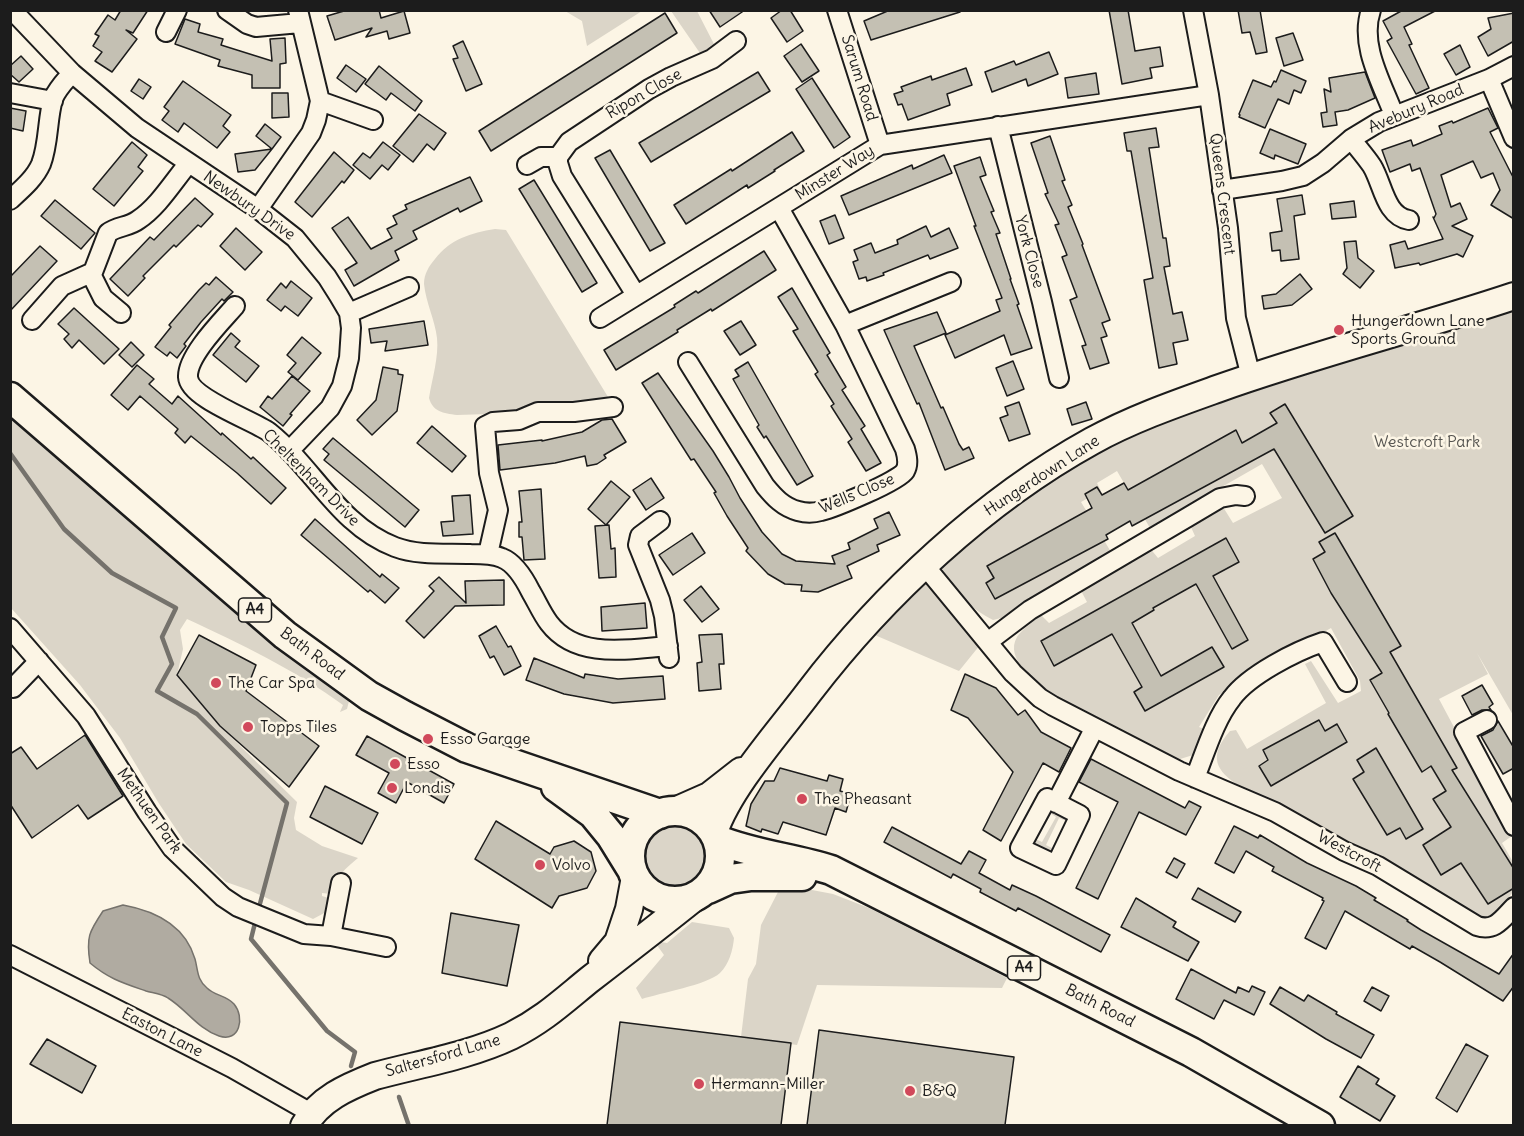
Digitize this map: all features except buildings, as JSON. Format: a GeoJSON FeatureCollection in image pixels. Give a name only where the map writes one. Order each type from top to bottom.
{"type":"FeatureCollection","features":[{"type":"Feature","properties":{"kind":"main road","name":"Hungerdown Lane"},"geometry":{"type":"LineString","coordinates":[[716,836],[724,808],[761,755],[824,674],[896,594],[987,510],[1049,468],[1093,440],[1165,407],[1251,377],[1514,296]]}},
{"type":"Feature","properties":{"kind":"main road","name":"Bath Road"},"geometry":{"type":"LineString","coordinates":[[10,397],[285,635],[369,696],[467,748],[667,812]]}},
{"type":"Feature","properties":{"kind":"main road","name":"Hungerdown Lane"},"geometry":{"type":"LineString","coordinates":[[667,812],[709,796],[761,755]]}},
{"type":"Feature","properties":{"kind":"main road","name":"Bath Road"},"geometry":{"type":"LineString","coordinates":[[534,770],[593,814],[611,836],[633,874]]}},
{"type":"Feature","properties":{"kind":"main road"},"geometry":{"type":"LineString","coordinates":[[667,812],[690,813],[703,820],[716,836],[721,862],[716,878],[701,893],[681,902],[658,898],[644,890],[633,874],[631,847],[636,832],[647,821],[667,812]]}},
{"type":"Feature","properties":{"kind":"main road","name":"Bath Road"},"geometry":{"type":"LineString","coordinates":[[716,836],[758,853],[807,862],[831,870],[1191,1052],[1320,1125]]}},
{"type":"Feature","properties":{"kind":"main road","name":"Saltersford Lane"},"geometry":{"type":"LineString","coordinates":[[584,985],[618,942],[629,909],[633,874]]}},
{"type":"Feature","properties":{"kind":"main road","name":"Bath Road"},"geometry":{"type":"LineString","coordinates":[[701,893],[730,879],[751,876],[796,876],[827,879],[878,893]]}},
{"type":"Feature","properties":{"kind":"main road","name":"Saltersford Lane"},"geometry":{"type":"LineString","coordinates":[[307,1119],[341,1090],[366,1079],[479,1048],[509,1037],[546,1016],[701,893]]}},
{"type":"Feature","properties":{"kind":"street","name":"Newbury Drive"},"geometry":{"type":"LineString","coordinates":[[12,10],[72,73],[137,128],[282,226],[307,251],[327,277],[349,313],[351,342],[342,386],[326,414],[289,451]]}},
{"type":"Feature","properties":{"kind":"street"},"geometry":{"type":"LineString","coordinates":[[166,32],[177,10]]}},
{"type":"Feature","properties":{"kind":"street"},"geometry":{"type":"LineString","coordinates":[[227,10],[247,24],[256,27],[299,17],[320,101],[311,133],[258,209]]}},
{"type":"Feature","properties":{"kind":"street","name":"Sarum Road"},"geometry":{"type":"LineString","coordinates":[[837,10],[880,146]]}},
{"type":"Feature","properties":{"kind":"street","name":"Queens Crescent"},"geometry":{"type":"LineString","coordinates":[[1193,10],[1209,95],[1230,248],[1236,318],[1251,377]]}},
{"type":"Feature","properties":{"kind":"street"},"geometry":{"type":"LineString","coordinates":[[1371,10],[1368,18],[1367,39],[1394,115]]}},
{"type":"Feature","properties":{"kind":"street","name":"Ripon Close"},"geometry":{"type":"LineString","coordinates":[[558,157],[569,142],[607,116],[671,77],[712,59],[736,41]]}},
{"type":"Feature","properties":{"kind":"street","name":"Avebury Road"},"geometry":{"type":"LineString","coordinates":[[1222,190],[1303,176],[1351,139],[1394,115],[1489,79],[1514,66]]}},
{"type":"Feature","properties":{"kind":"street"},"geometry":{"type":"LineString","coordinates":[[10,200],[40,167],[45,153],[53,101],[60,87],[72,73]]}},
{"type":"Feature","properties":{"kind":"street"},"geometry":{"type":"LineString","coordinates":[[1489,79],[1514,138]]}},
{"type":"Feature","properties":{"kind":"street"},"geometry":{"type":"LineString","coordinates":[[10,93],[53,101]]}},
{"type":"Feature","properties":{"kind":"street","name":"Minster Way"},"geometry":{"type":"LineString","coordinates":[[600,318],[880,146],[1209,95]]}},
{"type":"Feature","properties":{"kind":"street"},"geometry":{"type":"LineString","coordinates":[[320,101],[373,120]]}},
{"type":"Feature","properties":{"kind":"street","name":"York Close"},"geometry":{"type":"LineString","coordinates":[[998,126],[1042,302],[1052,370]]}},
{"type":"Feature","properties":{"kind":"street"},"geometry":{"type":"LineString","coordinates":[[1351,139],[1371,166],[1398,221]]}},
{"type":"Feature","properties":{"kind":"street"},"geometry":{"type":"LineString","coordinates":[[527,165],[541,157],[558,157],[562,176],[636,295]]}},
{"type":"Feature","properties":{"kind":"street"},"geometry":{"type":"LineString","coordinates":[[32,320],[62,286],[91,274],[108,233],[143,217],[188,164]]}},
{"type":"Feature","properties":{"kind":"street","name":"Wells Close"},"geometry":{"type":"LineString","coordinates":[[699,368],[765,486],[776,499],[790,508],[805,512],[821,511],[893,480],[910,476],[905,448],[845,324],[779,208]]}},
{"type":"Feature","properties":{"kind":"street"},"geometry":{"type":"LineString","coordinates":[[91,274],[103,298],[121,313]]}},
{"type":"Feature","properties":{"kind":"street"},"geometry":{"type":"LineString","coordinates":[[349,313],[409,287]]}},
{"type":"Feature","properties":{"kind":"street"},"geometry":{"type":"LineString","coordinates":[[845,324],[901,301],[945,291]]}},
{"type":"Feature","properties":{"kind":"street","name":"Cheltenham Drive"},"geometry":{"type":"LineString","coordinates":[[234,306],[194,360],[188,380],[199,392],[261,427],[289,451],[350,519],[379,540],[422,553],[488,554],[503,558],[513,566],[530,589],[548,622],[556,632],[568,640],[578,645],[601,650],[668,652],[664,616],[658,594],[638,545],[640,536],[660,521]]}},
{"type":"Feature","properties":{"kind":"street"},"geometry":{"type":"LineString","coordinates":[[488,554],[498,510],[477,423],[519,420],[538,412],[574,412],[613,407]]}},
{"type":"Feature","properties":{"kind":"street"},"geometry":{"type":"LineString","coordinates":[[989,641],[1040,604],[1221,498],[1245,496]]}},
{"type":"Feature","properties":{"kind":"street","name":"Westcroft"},"geometry":{"type":"LineString","coordinates":[[925,566],[1013,673],[1040,698],[1094,729],[1195,778],[1275,812],[1344,851],[1378,866],[1478,926],[1486,929],[1498,924],[1514,907]]}},
{"type":"Feature","properties":{"kind":"street","name":"Methuen Park"},"geometry":{"type":"LineString","coordinates":[[10,628],[86,716],[172,848],[223,897],[238,906],[304,934],[331,936],[386,947]]}},
{"type":"Feature","properties":{"kind":"street"},"geometry":{"type":"LineString","coordinates":[[1195,778],[1231,698],[1253,678],[1307,648],[1323,642],[1347,682]]}},
{"type":"Feature","properties":{"kind":"street"},"geometry":{"type":"LineString","coordinates":[[13,688],[39,661]]}},
{"type":"Feature","properties":{"kind":"street"},"geometry":{"type":"LineString","coordinates":[[1487,720],[1464,732],[1514,826]]}},
{"type":"Feature","properties":{"kind":"street"},"geometry":{"type":"LineString","coordinates":[[1056,803],[1094,729]]}},
{"type":"Feature","properties":{"kind":"street"},"geometry":{"type":"LineString","coordinates":[[331,936],[341,883]]}},
{"type":"Feature","properties":{"kind":"street","name":"Easton Lane"},"geometry":{"type":"LineString","coordinates":[[10,955],[232,1068],[307,1119]]}},
{"type":"Feature","properties":{"kind":"green space"},"geometry":{"type":"Polygon","coordinates":[[[565,11],[642,11],[587,46],[582,21],[565,11]]]}},
{"type":"Feature","properties":{"kind":"green space"},"geometry":{"type":"Polygon","coordinates":[[[671,11],[697,11],[715,46],[709,54],[702,56],[671,11]]]}},
{"type":"Feature","properties":{"kind":"green space"},"geometry":{"type":"Polygon","coordinates":[[[495,229],[506,230],[616,410],[457,415],[443,412],[433,406],[429,398],[436,360],[437,338],[425,291],[426,274],[431,264],[447,246],[469,235],[495,229]]]}},
{"type":"Feature","properties":{"kind":"green space","name":"Westcroft Park"},"geometry":{"type":"Polygon","coordinates":[[[1513,307],[1513,715],[1477,653],[1488,674],[1439,699],[1512,836],[1502,843],[1513,862],[1513,892],[1493,916],[1483,918],[1241,787],[1220,769],[1217,755],[1223,740],[1230,731],[1236,730],[1247,749],[1326,703],[1305,664],[1311,661],[1338,703],[1361,691],[1360,681],[1331,628],[1243,678],[1219,695],[1199,727],[1204,729],[1193,755],[1177,760],[1050,693],[1023,669],[1018,661],[1014,645],[1019,634],[1041,615],[1049,623],[1087,602],[1079,587],[1149,547],[1158,558],[1195,536],[1190,525],[1223,507],[1233,523],[1282,498],[1262,464],[1150,528],[1117,471],[1097,483],[1101,491],[1081,502],[1111,552],[1005,617],[993,620],[978,611],[958,593],[943,571],[942,566],[946,556],[1056,475],[1154,420],[1513,307]]]}},
{"type":"Feature","properties":{"kind":"green space"},"geometry":{"type":"Polygon","coordinates":[[[10,408],[346,690],[349,701],[347,709],[340,712],[343,705],[287,669],[247,648],[187,619],[180,630],[183,649],[177,675],[220,726],[297,802],[294,818],[296,830],[322,846],[358,858],[338,878],[331,894],[322,893],[322,896],[332,899],[328,911],[313,919],[226,882],[186,844],[120,738],[80,685],[11,608],[10,408]]]}},
{"type":"Feature","properties":{"kind":"green space"},"geometry":{"type":"Polygon","coordinates":[[[924,579],[930,581],[980,645],[959,671],[870,633],[924,579]]]}},
{"type":"Feature","properties":{"kind":"green space"},"geometry":{"type":"Polygon","coordinates":[[[1050,809],[1068,817],[1068,822],[1059,818],[1046,845],[1056,850],[1048,852],[1032,844],[1031,837],[1042,842],[1056,817],[1047,811],[1050,809]]]}},
{"type":"Feature","properties":{"kind":"green space"},"geometry":{"type":"Polygon","coordinates":[[[674,822],[687,825],[698,832],[705,843],[708,856],[705,869],[698,880],[687,887],[674,890],[661,887],[650,880],[643,869],[640,856],[643,843],[650,832],[661,825],[674,822]]]}},
{"type":"Feature","properties":{"kind":"green space"},"geometry":{"type":"Polygon","coordinates":[[[779,890],[812,890],[833,894],[869,908],[1007,978],[1002,988],[817,985],[797,1045],[741,1037],[748,979],[756,964],[761,925],[779,890]]]}},
{"type":"Feature","properties":{"kind":"green space"},"geometry":{"type":"Polygon","coordinates":[[[692,922],[729,928],[734,938],[732,952],[726,965],[720,973],[705,981],[642,999],[636,988],[664,955],[654,941],[667,943],[692,922]]]}},
{"type":"Feature","properties":{"kind":"shaded area"},"geometry":{"type":"Polygon","coordinates":[[[123,905],[158,916],[177,929],[184,937],[195,959],[201,982],[210,991],[231,1001],[237,1009],[240,1022],[232,1036],[219,1036],[212,1033],[168,998],[116,980],[90,963],[88,947],[94,924],[103,911],[123,905]]]}},
{"type":"Feature","properties":{"kind":"waterway"},"geometry":{"type":"LineString","coordinates":[[10,453],[64,529],[112,573],[176,608],[162,637],[172,664],[157,691],[197,714],[287,803],[258,911]]}},
{"type":"Feature","properties":{"kind":"waterway"},"geometry":{"type":"LineString","coordinates":[[256,919],[251,939],[327,1031],[355,1052],[351,1066]]}},
{"type":"Feature","properties":{"kind":"waterway"},"geometry":{"type":"LineString","coordinates":[[399,1097],[409,1126]]}},
{"type":"Feature","properties":{"kind":"place","name":"Hungerdown Lane Sports Ground"},"geometry":{"type":"Point","coordinates":[1339,330]}},
{"type":"Feature","properties":{"kind":"place","name":"The Car Spa"},"geometry":{"type":"Point","coordinates":[216,683]}},
{"type":"Feature","properties":{"kind":"place","name":"Topps Tiles"},"geometry":{"type":"Point","coordinates":[248,727]}},
{"type":"Feature","properties":{"kind":"place","name":"Esso Garage"},"geometry":{"type":"Point","coordinates":[428,739]}},
{"type":"Feature","properties":{"kind":"place","name":"Esso"},"geometry":{"type":"Point","coordinates":[395,764]}},
{"type":"Feature","properties":{"kind":"place","name":"Londis"},"geometry":{"type":"Point","coordinates":[392,788]}},
{"type":"Feature","properties":{"kind":"place","name":"The Pheasant"},"geometry":{"type":"Point","coordinates":[802,799]}},
{"type":"Feature","properties":{"kind":"place","name":"Volvo"},"geometry":{"type":"Point","coordinates":[540,865]}},
{"type":"Feature","properties":{"kind":"place","name":"Hermann-Miller"},"geometry":{"type":"Point","coordinates":[699,1084]}},
{"type":"Feature","properties":{"kind":"place","name":"B&Q"},"geometry":{"type":"Point","coordinates":[910,1091]}}]}
